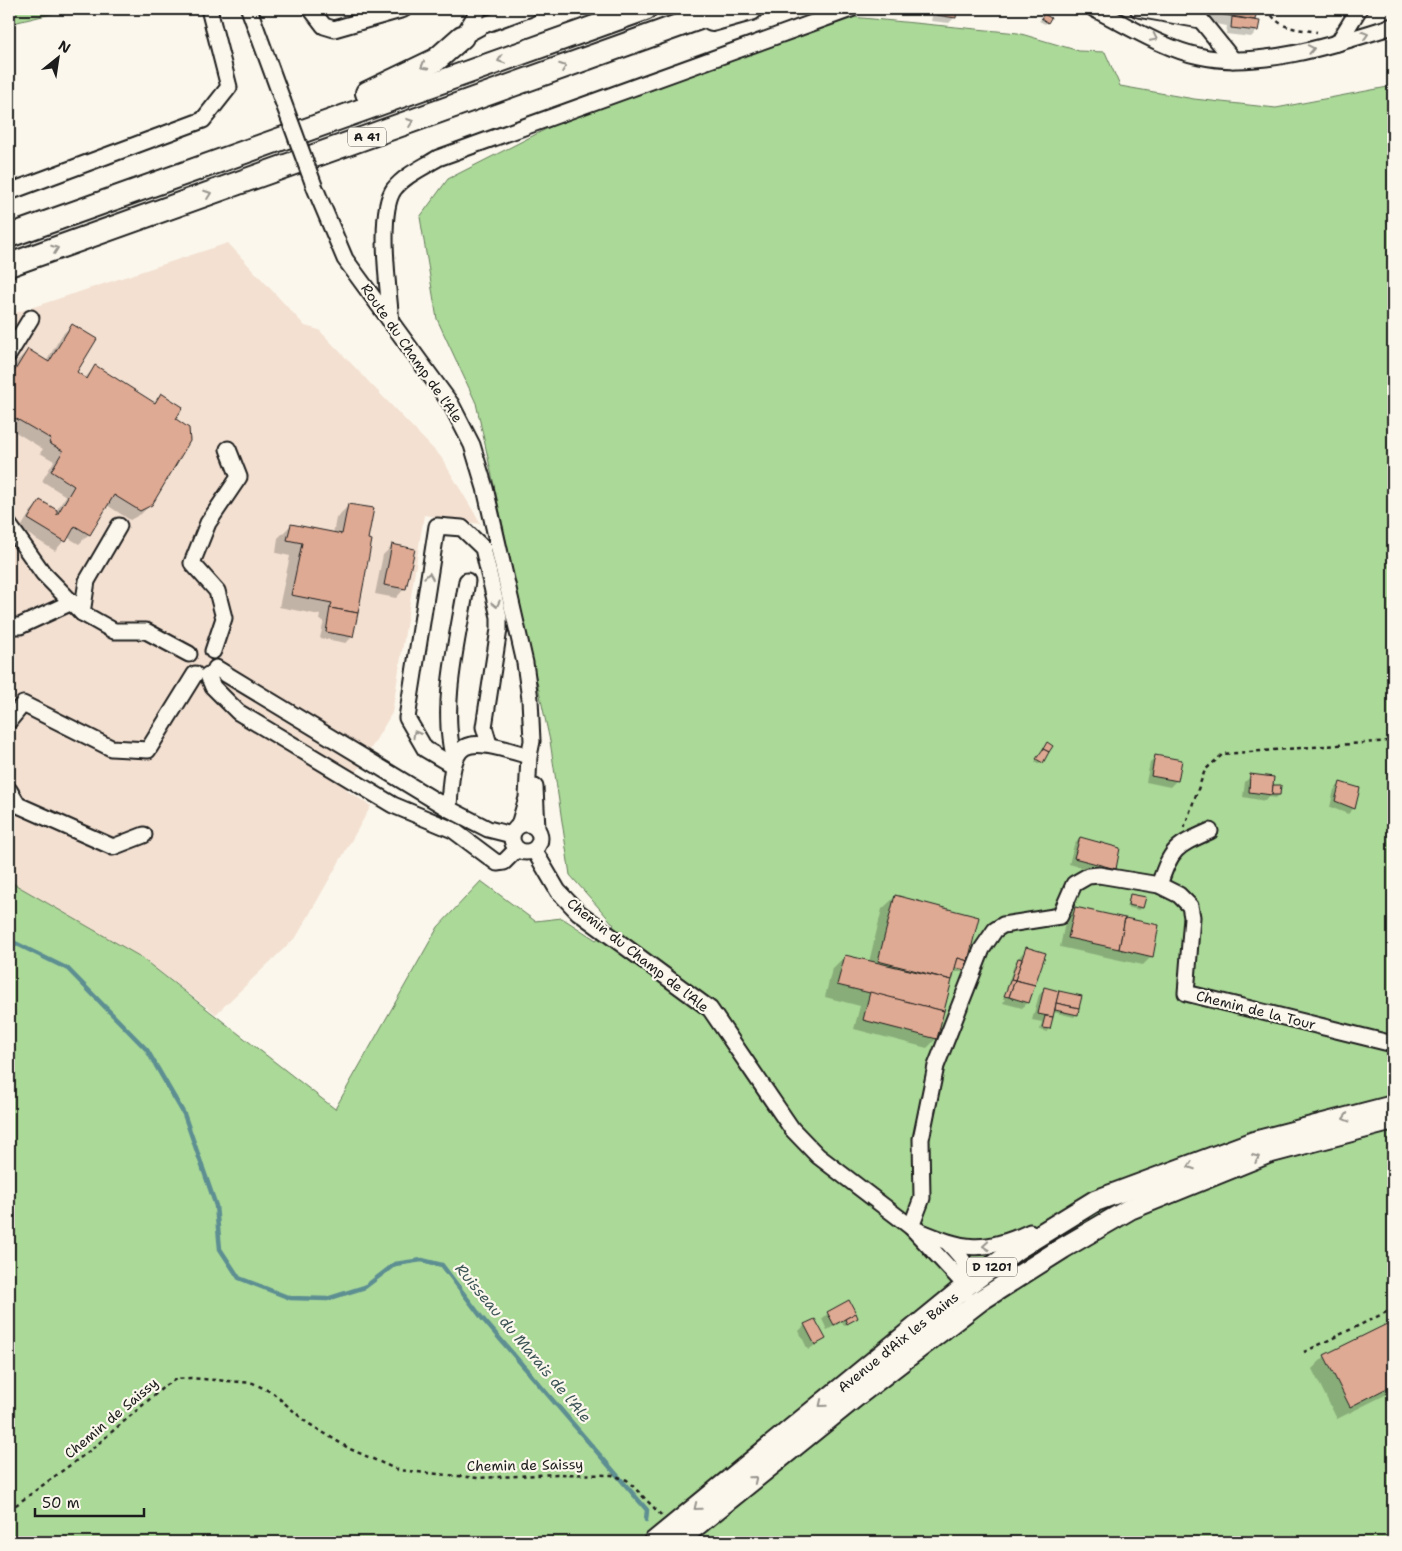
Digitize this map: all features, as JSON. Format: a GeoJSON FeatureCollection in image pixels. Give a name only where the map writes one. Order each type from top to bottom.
{"type":"FeatureCollection","features":[{"type":"Feature","properties":{"kind":"highway","name":"A 41"},"geometry":{"type":"LineString","coordinates":[[9,236],[645,9]]}},
{"type":"Feature","properties":{"kind":"highway","name":"A 41"},"geometry":{"type":"LineString","coordinates":[[9,266],[725,9]]}},
{"type":"Feature","properties":{"kind":"highway"},"geometry":{"type":"LineString","coordinates":[[601,53],[751,9]]}},
{"type":"Feature","properties":{"kind":"highway"},"geometry":{"type":"LineString","coordinates":[[9,236],[395,82],[436,60],[462,37]]}},
{"type":"Feature","properties":{"kind":"main road","name":"Avenue d'Aix les Bains"},"geometry":{"type":"LineString","coordinates":[[674,1534],[966,1286],[1017,1249],[1095,1202],[1254,1142],[1393,1106]]}},
{"type":"Feature","properties":{"kind":"main road","name":"Avenue d'Aix les Bains"},"geometry":{"type":"LineString","coordinates":[[654,1542],[674,1534],[981,1300],[1063,1248],[1130,1209],[1268,1153],[1393,1120]]}},
{"type":"Feature","properties":{"kind":"main road"},"geometry":{"type":"LineString","coordinates":[[966,1286],[992,1284],[1085,1228],[1130,1209]]}},
{"type":"Feature","properties":{"kind":"street"},"geometry":{"type":"LineString","coordinates":[[9,192],[203,120],[229,87],[209,9]]}},
{"type":"Feature","properties":{"kind":"street","name":"Route du Champ de l'Ale"},"geometry":{"type":"LineString","coordinates":[[249,9],[315,188],[345,259],[451,404],[472,445],[487,497],[525,663],[532,710],[527,798],[515,830]]}},
{"type":"Feature","properties":{"kind":"street"},"geometry":{"type":"LineString","coordinates":[[311,9],[324,26],[334,29],[404,9]]}},
{"type":"Feature","properties":{"kind":"street"},"geometry":{"type":"LineString","coordinates":[[462,37],[479,9]]}},
{"type":"Feature","properties":{"kind":"street"},"geometry":{"type":"LineString","coordinates":[[462,37],[484,25],[528,9]]}},
{"type":"Feature","properties":{"kind":"street"},"geometry":{"type":"LineString","coordinates":[[391,324],[386,213],[394,190],[405,179],[438,158],[850,9]]}},
{"type":"Feature","properties":{"kind":"street"},"geometry":{"type":"LineString","coordinates":[[1094,9],[1178,50],[1198,56],[1234,60],[1253,60],[1338,43],[1393,26]]}},
{"type":"Feature","properties":{"kind":"street"},"geometry":{"type":"LineString","coordinates":[[1126,9],[1129,26]]}},
{"type":"Feature","properties":{"kind":"street"},"geometry":{"type":"LineString","coordinates":[[1138,9],[1196,15],[1234,60]]}},
{"type":"Feature","properties":{"kind":"street"},"geometry":{"type":"LineString","coordinates":[[1338,43],[1360,9]]}},
{"type":"Feature","properties":{"kind":"street"},"geometry":{"type":"LineString","coordinates":[[9,354],[31,318]]}},
{"type":"Feature","properties":{"kind":"street"},"geometry":{"type":"LineString","coordinates":[[213,651],[224,618],[217,591],[192,563],[208,523],[239,477],[228,449]]}},
{"type":"Feature","properties":{"kind":"street"},"geometry":{"type":"LineString","coordinates":[[9,525],[43,573],[77,607],[114,631],[146,632],[189,654]]}},
{"type":"Feature","properties":{"kind":"street"},"geometry":{"type":"LineString","coordinates":[[77,607],[87,581],[119,526]]}},
{"type":"Feature","properties":{"kind":"street"},"geometry":{"type":"LineString","coordinates":[[453,762],[425,749],[406,718],[436,526],[462,528],[483,548],[499,617],[499,629],[484,726],[489,744]]}},
{"type":"Feature","properties":{"kind":"street"},"geometry":{"type":"LineString","coordinates":[[449,809],[453,762],[449,742],[448,703],[467,580]]}},
{"type":"Feature","properties":{"kind":"street"},"geometry":{"type":"LineString","coordinates":[[9,626],[20,626],[77,607]]}},
{"type":"Feature","properties":{"kind":"street"},"geometry":{"type":"LineString","coordinates":[[9,721],[23,704],[111,748],[148,750],[206,672],[217,657],[213,651],[204,646],[195,648],[189,654],[188,666],[206,672],[488,829],[515,830],[529,824],[537,829],[540,839],[534,850],[525,853],[517,850],[512,841],[515,830]]}},
{"type":"Feature","properties":{"kind":"street"},"geometry":{"type":"LineString","coordinates":[[206,672],[213,687],[238,712],[353,783],[393,805],[453,830],[497,863],[504,862],[517,850]]}},
{"type":"Feature","properties":{"kind":"street"},"geometry":{"type":"LineString","coordinates":[[453,762],[462,749],[472,744],[531,748]]}},
{"type":"Feature","properties":{"kind":"street","name":"Route du Champ de l'Ale"},"geometry":{"type":"LineString","coordinates":[[531,748],[536,749],[535,796],[537,829]]}},
{"type":"Feature","properties":{"kind":"street"},"geometry":{"type":"LineString","coordinates":[[9,790],[18,805],[113,848],[144,835]]}},
{"type":"Feature","properties":{"kind":"street"},"geometry":{"type":"LineString","coordinates":[[1160,886],[1168,859],[1179,845],[1210,831]]}},
{"type":"Feature","properties":{"kind":"street","name":"Chemin du Champ de l'Ale"},"geometry":{"type":"LineString","coordinates":[[534,850],[558,891],[578,912],[710,1010],[792,1129],[818,1156],[911,1228]]}},
{"type":"Feature","properties":{"kind":"street","name":"Chemin de la Tour"},"geometry":{"type":"LineString","coordinates":[[911,1228],[922,1198],[921,1139],[936,1066],[982,949],[994,930],[1003,924],[1060,916],[1074,884],[1088,876],[1099,875],[1160,886],[1179,895],[1190,906],[1192,917],[1186,993],[1393,1044]]}},
{"type":"Feature","properties":{"kind":"street"},"geometry":{"type":"LineString","coordinates":[[911,1228],[948,1243],[970,1247],[989,1247],[1006,1243],[1095,1202]]}},
{"type":"Feature","properties":{"kind":"street"},"geometry":{"type":"LineString","coordinates":[[911,1228],[966,1286]]}},
{"type":"Feature","properties":{"kind":"street"},"geometry":{"type":"LineString","coordinates":[[859,1394],[885,1366],[960,1306],[968,1271],[964,1259],[948,1243]]}},
{"type":"Feature","properties":{"kind":"path"},"geometry":{"type":"LineString","coordinates":[[1267,9],[1274,21],[1284,26],[1322,33]]}},
{"type":"Feature","properties":{"kind":"path"},"geometry":{"type":"LineString","coordinates":[[1179,845],[1195,793],[1205,770],[1223,754],[1389,741],[1393,736]]}},
{"type":"Feature","properties":{"kind":"path"},"geometry":{"type":"LineString","coordinates":[[1304,1352],[1393,1309]]}},
{"type":"Feature","properties":{"kind":"path","name":"Chemin de Saissy"},"geometry":{"type":"LineString","coordinates":[[9,1510],[92,1449],[166,1385],[176,1379],[190,1378],[253,1383],[273,1394],[306,1422],[350,1449],[398,1470],[478,1478],[557,1474],[612,1475],[627,1480],[674,1534]]}},
{"type":"Feature","properties":{"kind":"shaded area"},"geometry":{"type":"Polygon","coordinates":[[[228,243],[305,326],[319,330],[441,457],[481,524],[424,515],[392,713],[346,790],[371,806],[297,936],[216,1014],[139,956],[9,881],[9,315],[228,243]]]}},
{"type":"Feature","properties":{"kind":"green space"},"geometry":{"type":"Polygon","coordinates":[[[9,9],[72,9],[9,24],[9,9]]]}},
{"type":"Feature","properties":{"kind":"green space"},"geometry":{"type":"Polygon","coordinates":[[[852,17],[1018,33],[1079,51],[1105,52],[1120,86],[1194,99],[1276,108],[1393,86],[1393,1542],[9,1542],[9,881],[139,956],[335,1109],[438,927],[481,881],[535,921],[562,918],[596,940],[614,925],[570,875],[550,741],[476,403],[437,319],[420,217],[448,179],[558,123],[852,17]]]}},
{"type":"Feature","properties":{"kind":"building"},"geometry":{"type":"Polygon","coordinates":[[[937,9],[957,9],[956,18],[936,15],[937,9]]]}},
{"type":"Feature","properties":{"kind":"building"},"geometry":{"type":"Polygon","coordinates":[[[1196,9],[1257,9],[1255,20],[1195,10],[1196,9]]]}},
{"type":"Feature","properties":{"kind":"building"},"geometry":{"type":"Polygon","coordinates":[[[1044,14],[1051,18],[1048,23],[1041,18],[1044,14]]]}},
{"type":"Feature","properties":{"kind":"building"},"geometry":{"type":"Polygon","coordinates":[[[1232,17],[1260,21],[1258,31],[1231,28],[1232,17]]]}},
{"type":"Feature","properties":{"kind":"building"},"geometry":{"type":"Polygon","coordinates":[[[72,324],[97,339],[77,372],[87,379],[95,365],[155,403],[161,393],[183,407],[176,419],[189,428],[190,441],[152,505],[140,511],[114,495],[90,535],[75,526],[66,542],[28,519],[40,500],[57,510],[57,515],[74,486],[51,471],[63,451],[49,443],[51,439],[15,418],[9,427],[9,380],[28,349],[49,362],[72,324]]]}},
{"type":"Feature","properties":{"kind":"building"},"geometry":{"type":"Polygon","coordinates":[[[348,504],[374,508],[368,539],[372,540],[358,613],[330,608],[332,603],[291,595],[302,543],[287,540],[291,524],[342,534],[348,504]]]}},
{"type":"Feature","properties":{"kind":"building"},"geometry":{"type":"Polygon","coordinates":[[[392,544],[415,549],[406,589],[384,585],[392,544]]]}},
{"type":"Feature","properties":{"kind":"building"},"geometry":{"type":"Polygon","coordinates":[[[330,608],[358,613],[353,637],[326,632],[330,608]]]}},
{"type":"Feature","properties":{"kind":"building"},"geometry":{"type":"Polygon","coordinates":[[[1047,742],[1053,746],[1049,752],[1043,749],[1047,742]]]}},
{"type":"Feature","properties":{"kind":"building"},"geometry":{"type":"Polygon","coordinates":[[[1043,749],[1049,752],[1043,763],[1036,759],[1043,749]]]}},
{"type":"Feature","properties":{"kind":"building"},"geometry":{"type":"Polygon","coordinates":[[[1155,755],[1182,760],[1178,781],[1151,776],[1155,755]]]}},
{"type":"Feature","properties":{"kind":"building"},"geometry":{"type":"Polygon","coordinates":[[[1250,774],[1274,777],[1272,795],[1249,792],[1250,774]]]}},
{"type":"Feature","properties":{"kind":"building"},"geometry":{"type":"Polygon","coordinates":[[[1340,782],[1360,788],[1355,809],[1335,801],[1340,782]]]}},
{"type":"Feature","properties":{"kind":"building"},"geometry":{"type":"Polygon","coordinates":[[[1273,785],[1281,785],[1280,795],[1272,795],[1273,785]]]}},
{"type":"Feature","properties":{"kind":"building"},"geometry":{"type":"Polygon","coordinates":[[[1080,837],[1120,848],[1116,869],[1074,858],[1080,837]]]}},
{"type":"Feature","properties":{"kind":"building"},"geometry":{"type":"Polygon","coordinates":[[[1130,894],[1146,897],[1143,908],[1128,905],[1130,894]]]}},
{"type":"Feature","properties":{"kind":"building"},"geometry":{"type":"Polygon","coordinates":[[[895,895],[979,917],[968,961],[958,958],[952,980],[878,961],[895,895]]]}},
{"type":"Feature","properties":{"kind":"building"},"geometry":{"type":"Polygon","coordinates":[[[1075,907],[1125,918],[1119,949],[1068,938],[1075,907]]]}},
{"type":"Feature","properties":{"kind":"building"},"geometry":{"type":"Polygon","coordinates":[[[1125,918],[1159,925],[1153,957],[1119,949],[1125,918]]]}},
{"type":"Feature","properties":{"kind":"building"},"geometry":{"type":"Polygon","coordinates":[[[1026,947],[1046,953],[1035,985],[1015,980],[1026,947]]]}},
{"type":"Feature","properties":{"kind":"building"},"geometry":{"type":"Polygon","coordinates":[[[845,955],[952,980],[944,1011],[837,985],[845,955]]]}},
{"type":"Feature","properties":{"kind":"building"},"geometry":{"type":"Polygon","coordinates":[[[958,958],[968,961],[966,970],[955,968],[958,958]]]}},
{"type":"Feature","properties":{"kind":"building"},"geometry":{"type":"Polygon","coordinates":[[[1018,958],[1022,959],[1015,980],[1011,979],[1018,958]]]}},
{"type":"Feature","properties":{"kind":"building"},"geometry":{"type":"Polygon","coordinates":[[[1011,979],[1015,980],[1009,997],[1004,996],[1011,979]]]}},
{"type":"Feature","properties":{"kind":"building"},"geometry":{"type":"Polygon","coordinates":[[[1015,980],[1035,985],[1029,1003],[1009,997],[1015,980]]]}},
{"type":"Feature","properties":{"kind":"building"},"geometry":{"type":"Polygon","coordinates":[[[1044,987],[1059,991],[1053,1017],[1038,1014],[1044,987]]]}},
{"type":"Feature","properties":{"kind":"building"},"geometry":{"type":"Polygon","coordinates":[[[1059,991],[1082,996],[1079,1008],[1056,1003],[1059,991]]]}},
{"type":"Feature","properties":{"kind":"building"},"geometry":{"type":"Polygon","coordinates":[[[870,992],[944,1011],[937,1039],[863,1020],[870,992]]]}},
{"type":"Feature","properties":{"kind":"building"},"geometry":{"type":"Polygon","coordinates":[[[1056,1003],[1079,1008],[1078,1015],[1055,1010],[1056,1003]]]}},
{"type":"Feature","properties":{"kind":"building"},"geometry":{"type":"Polygon","coordinates":[[[1045,1016],[1053,1017],[1050,1029],[1042,1028],[1045,1016]]]}},
{"type":"Feature","properties":{"kind":"building"},"geometry":{"type":"Polygon","coordinates":[[[849,1300],[856,1313],[834,1325],[827,1312],[849,1300]]]}},
{"type":"Feature","properties":{"kind":"building"},"geometry":{"type":"Polygon","coordinates":[[[856,1313],[858,1318],[847,1324],[845,1319],[856,1313]]]}},
{"type":"Feature","properties":{"kind":"building"},"geometry":{"type":"Polygon","coordinates":[[[815,1319],[826,1339],[815,1345],[804,1324],[815,1319]]]}},
{"type":"Feature","properties":{"kind":"building"},"geometry":{"type":"Polygon","coordinates":[[[1393,1321],[1393,1385],[1350,1407],[1324,1355],[1393,1321]]]}},
{"type":"Feature","properties":{"kind":"waterway","name":"Ruisseau du Marais de l'Ale"},"geometry":{"type":"LineString","coordinates":[[9,940],[68,969],[147,1050],[184,1114],[216,1206],[220,1249],[239,1278],[290,1298],[327,1299],[365,1287],[395,1264],[422,1260],[442,1265],[482,1318],[647,1510],[646,1520]]}}]}
